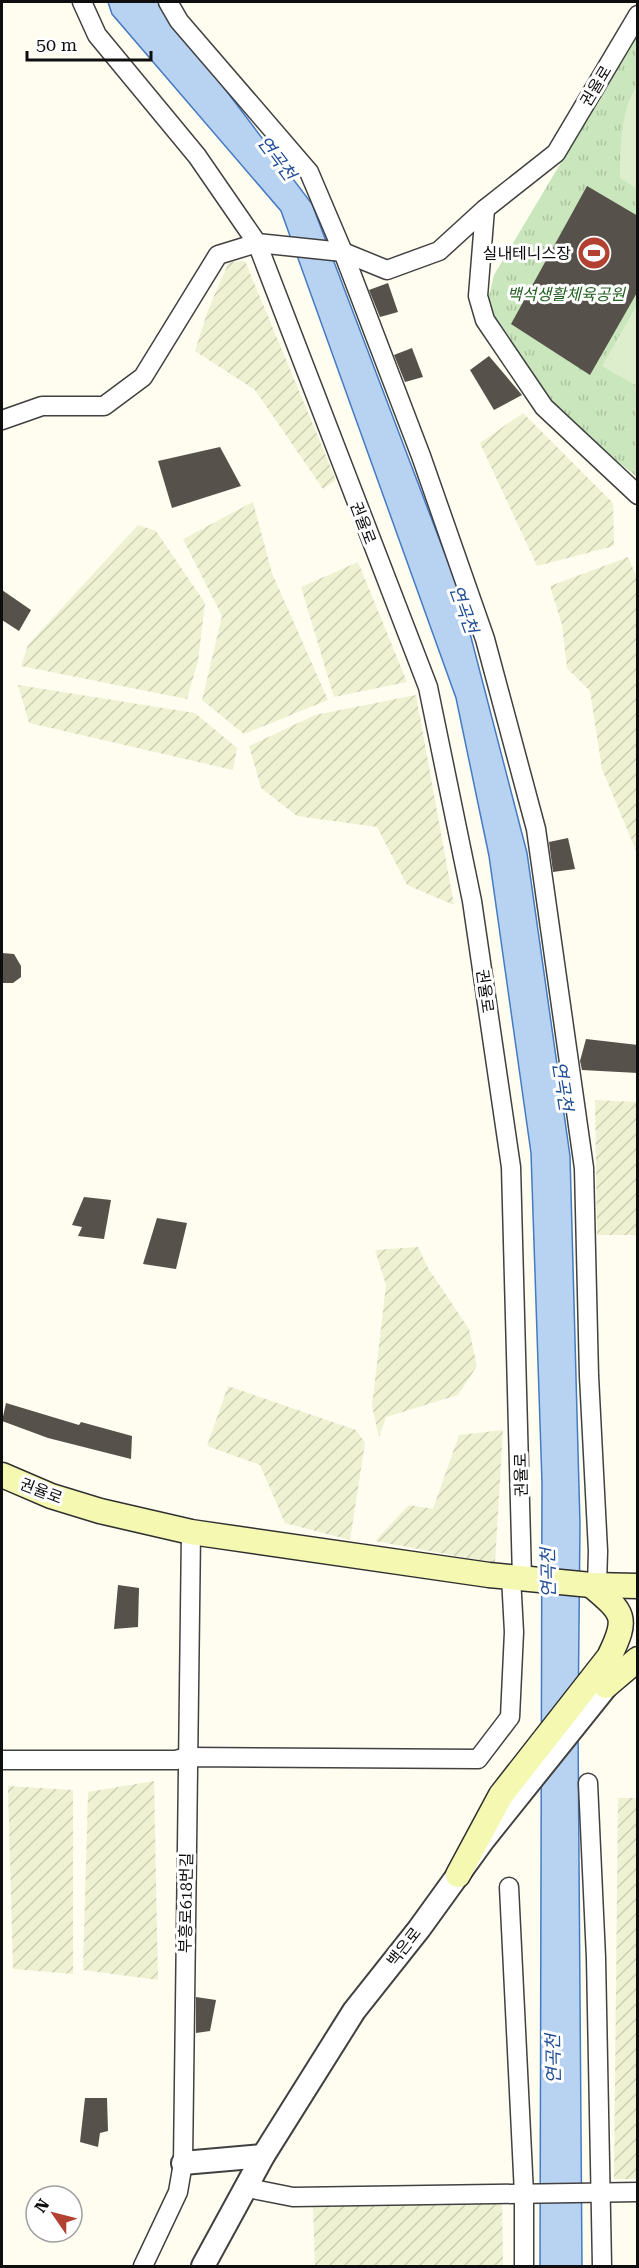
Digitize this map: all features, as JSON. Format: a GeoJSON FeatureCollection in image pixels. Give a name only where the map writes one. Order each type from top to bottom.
{"type":"FeatureCollection","features":[{"type":"Feature","properties":{"kind":"main road","name":"권율로"},"geometry":{"type":"LineString","coordinates":[[2,1475],[51,1496],[100,1511],[191,1532],[517,1578]]}},
{"type":"Feature","properties":{"kind":"main road"},"geometry":{"type":"LineString","coordinates":[[597,1585],[638,1577]]}},
{"type":"Feature","properties":{"kind":"main road"},"geometry":{"type":"LineString","coordinates":[[517,1578],[638,1586]]}},
{"type":"Feature","properties":{"kind":"main road"},"geometry":{"type":"LineString","coordinates":[[458,1875],[506,1800],[598,1682],[621,1636],[621,1621],[613,1603],[597,1585]]}},
{"type":"Feature","properties":{"kind":"main road"},"geometry":{"type":"LineString","coordinates":[[598,1682],[638,1659]]}},
{"type":"Feature","properties":{"kind":"street","name":"권율로"},"geometry":{"type":"LineString","coordinates":[[82,2],[97,35],[197,156],[256,243],[428,687],[470,890],[511,1167],[517,1578]]}},
{"type":"Feature","properties":{"kind":"street"},"geometry":{"type":"LineString","coordinates":[[168,2],[179,21],[309,172],[343,252],[421,456],[485,639],[536,829],[584,1168],[589,1377],[598,1551],[597,1585]]}},
{"type":"Feature","properties":{"kind":"street","name":"권율로"},"geometry":{"type":"LineString","coordinates":[[256,243],[343,252],[387,270],[439,251],[485,209],[556,153],[638,15]]}},
{"type":"Feature","properties":{"kind":"street"},"geometry":{"type":"LineString","coordinates":[[485,209],[478,296],[485,320],[544,407],[638,495]]}},
{"type":"Feature","properties":{"kind":"street"},"geometry":{"type":"LineString","coordinates":[[2,420],[42,406],[104,406],[143,377],[218,255],[256,243]]}},
{"type":"Feature","properties":{"kind":"street","name":"부흥로618번길"},"geometry":{"type":"LineString","coordinates":[[143,2266],[178,2192],[183,2163],[191,1532]]}},
{"type":"Feature","properties":{"kind":"street"},"geometry":{"type":"LineString","coordinates":[[2,1760],[176,1760],[187,1757],[478,1760],[510,1717],[517,1578]]}},
{"type":"Feature","properties":{"kind":"street"},"geometry":{"type":"LineString","coordinates":[[506,1800],[589,1706],[598,1682],[638,1649]]}},
{"type":"Feature","properties":{"kind":"street"},"geometry":{"type":"LineString","coordinates":[[588,1784],[602,2191],[602,2266]]}},
{"type":"Feature","properties":{"kind":"street","name":"백은로"},"geometry":{"type":"LineString","coordinates":[[203,2266],[263,2157],[354,2011],[458,1875]]}},
{"type":"Feature","properties":{"kind":"street"},"geometry":{"type":"LineString","coordinates":[[509,1887],[524,2194],[524,2266]]}},
{"type":"Feature","properties":{"kind":"street"},"geometry":{"type":"LineString","coordinates":[[183,2163],[263,2157]]}},
{"type":"Feature","properties":{"kind":"street"},"geometry":{"type":"LineString","coordinates":[[248,2187],[293,2197],[638,2192]]}},
{"type":"Feature","properties":{"kind":"green space","name":"백석생활체육공원"},"geometry":{"type":"Polygon","coordinates":[[[637,35],[637,477],[567,421],[486,308],[494,275],[637,35]]]}},
{"type":"Feature","properties":{"kind":"green space"},"geometry":{"type":"Polygon","coordinates":[[[637,86],[637,189],[620,178],[624,118],[637,86]]]}},
{"type":"Feature","properties":{"kind":"green space"},"geometry":{"type":"Polygon","coordinates":[[[245,261],[336,480],[323,489],[255,390],[195,351],[208,310],[229,262],[245,261]]]}},
{"type":"Feature","properties":{"kind":"green space"},"geometry":{"type":"Polygon","coordinates":[[[637,305],[637,386],[602,366],[637,305]]]}},
{"type":"Feature","properties":{"kind":"green space"},"geometry":{"type":"Polygon","coordinates":[[[523,413],[613,503],[614,546],[537,566],[480,443],[523,413]]]}},
{"type":"Feature","properties":{"kind":"green space"},"geometry":{"type":"Polygon","coordinates":[[[253,502],[272,573],[328,700],[244,734],[202,700],[222,616],[183,539],[253,502]]]}},
{"type":"Feature","properties":{"kind":"green space"},"geometry":{"type":"Polygon","coordinates":[[[138,525],[156,531],[205,603],[198,661],[187,699],[21,666],[28,645],[138,525]]]}},
{"type":"Feature","properties":{"kind":"green space"},"geometry":{"type":"Polygon","coordinates":[[[628,557],[638,580],[637,853],[602,769],[590,691],[567,668],[562,625],[550,586],[628,557]]]}},
{"type":"Feature","properties":{"kind":"green space"},"geometry":{"type":"Polygon","coordinates":[[[358,562],[407,682],[334,697],[301,587],[358,562]]]}},
{"type":"Feature","properties":{"kind":"green space"},"geometry":{"type":"Polygon","coordinates":[[[18,685],[195,713],[237,748],[233,770],[29,723],[18,685]]]}},
{"type":"Feature","properties":{"kind":"green space"},"geometry":{"type":"Polygon","coordinates":[[[416,695],[454,905],[407,885],[377,827],[297,816],[261,788],[249,746],[315,715],[416,695]]]}},
{"type":"Feature","properties":{"kind":"green space"},"geometry":{"type":"Polygon","coordinates":[[[595,1100],[637,1102],[637,1235],[597,1235],[595,1100]]]}},
{"type":"Feature","properties":{"kind":"green space"},"geometry":{"type":"Polygon","coordinates":[[[418,1247],[428,1268],[469,1329],[477,1366],[458,1395],[386,1417],[379,1437],[372,1406],[386,1285],[375,1250],[418,1247]]]}},
{"type":"Feature","properties":{"kind":"green space"},"geometry":{"type":"Polygon","coordinates":[[[228,1386],[356,1430],[365,1443],[350,1540],[285,1523],[260,1465],[207,1446],[228,1386]]]}},
{"type":"Feature","properties":{"kind":"green space"},"geometry":{"type":"Polygon","coordinates":[[[503,1430],[495,1563],[375,1541],[409,1505],[433,1509],[459,1435],[503,1430]]]}},
{"type":"Feature","properties":{"kind":"green space"},"geometry":{"type":"Polygon","coordinates":[[[154,1781],[158,1980],[83,1970],[88,1792],[154,1781]]]}},
{"type":"Feature","properties":{"kind":"green space"},"geometry":{"type":"Polygon","coordinates":[[[8,1786],[73,1790],[73,1974],[13,1969],[8,1786]]]}},
{"type":"Feature","properties":{"kind":"green space"},"geometry":{"type":"Polygon","coordinates":[[[618,1798],[637,1798],[637,2179],[614,2179],[618,1798]]]}},
{"type":"Feature","properties":{"kind":"green space"},"geometry":{"type":"Polygon","coordinates":[[[502,2200],[503,2266],[315,2266],[313,2205],[502,2200]]]}},
{"type":"Feature","properties":{"kind":"water","name":"연곡천"},"geometry":{"type":"Polygon","coordinates":[[[108,2],[159,2],[312,204],[459,591],[527,853],[570,1156],[580,1524],[578,1726],[582,2266],[540,2266],[542,1483],[531,1153],[489,856],[456,698],[281,211],[112,14],[108,2]]]}},
{"type":"Feature","properties":{"kind":"building","name":"실내테니스장"},"geometry":{"type":"Polygon","coordinates":[[[587,186],[638,216],[638,291],[590,375],[511,324],[587,186]]]}},
{"type":"Feature","properties":{"kind":"building"},"geometry":{"type":"Polygon","coordinates":[[[388,283],[398,312],[380,317],[369,290],[388,283]]]}},
{"type":"Feature","properties":{"kind":"building"},"geometry":{"type":"Polygon","coordinates":[[[412,348],[423,377],[405,382],[394,355],[412,348]]]}},
{"type":"Feature","properties":{"kind":"building"},"geometry":{"type":"Polygon","coordinates":[[[489,356],[522,395],[494,410],[470,370],[489,356]]]}},
{"type":"Feature","properties":{"kind":"building"},"geometry":{"type":"Polygon","coordinates":[[[220,447],[241,486],[172,508],[158,461],[220,447]]]}},
{"type":"Feature","properties":{"kind":"building"},"geometry":{"type":"Polygon","coordinates":[[[2,590],[31,610],[19,631],[2,620],[2,590]]]}},
{"type":"Feature","properties":{"kind":"building"},"geometry":{"type":"Polygon","coordinates":[[[568,838],[575,869],[553,872],[549,842],[568,838]]]}},
{"type":"Feature","properties":{"kind":"building"},"geometry":{"type":"Polygon","coordinates":[[[2,953],[14,954],[21,966],[21,977],[13,983],[2,983],[2,953]]]}},
{"type":"Feature","properties":{"kind":"building"},"geometry":{"type":"Polygon","coordinates":[[[586,1039],[638,1045],[638,1073],[582,1070],[580,1061],[586,1039]]]}},
{"type":"Feature","properties":{"kind":"building"},"geometry":{"type":"Polygon","coordinates":[[[84,1197],[111,1200],[104,1239],[78,1236],[82,1227],[72,1225],[84,1197]]]}},
{"type":"Feature","properties":{"kind":"building"},"geometry":{"type":"Polygon","coordinates":[[[157,1218],[187,1223],[176,1269],[143,1264],[157,1218]]]}},
{"type":"Feature","properties":{"kind":"building"},"geometry":{"type":"Polygon","coordinates":[[[6,1403],[79,1425],[81,1422],[132,1436],[131,1459],[48,1438],[2,1421],[6,1403]]]}},
{"type":"Feature","properties":{"kind":"building"},"geometry":{"type":"Polygon","coordinates":[[[118,1585],[139,1588],[138,1627],[114,1629],[118,1585]]]}},
{"type":"Feature","properties":{"kind":"building"},"geometry":{"type":"Polygon","coordinates":[[[196,1997],[216,2000],[210,2031],[196,2033],[196,1997]]]}},
{"type":"Feature","properties":{"kind":"building"},"geometry":{"type":"Polygon","coordinates":[[[85,2098],[107,2098],[108,2131],[100,2133],[98,2147],[80,2142],[85,2098]]]}},
{"type":"Feature","properties":{"kind":"place","name":"실내테니스장"},"geometry":{"type":"Point","coordinates":[594,253]}}]}
